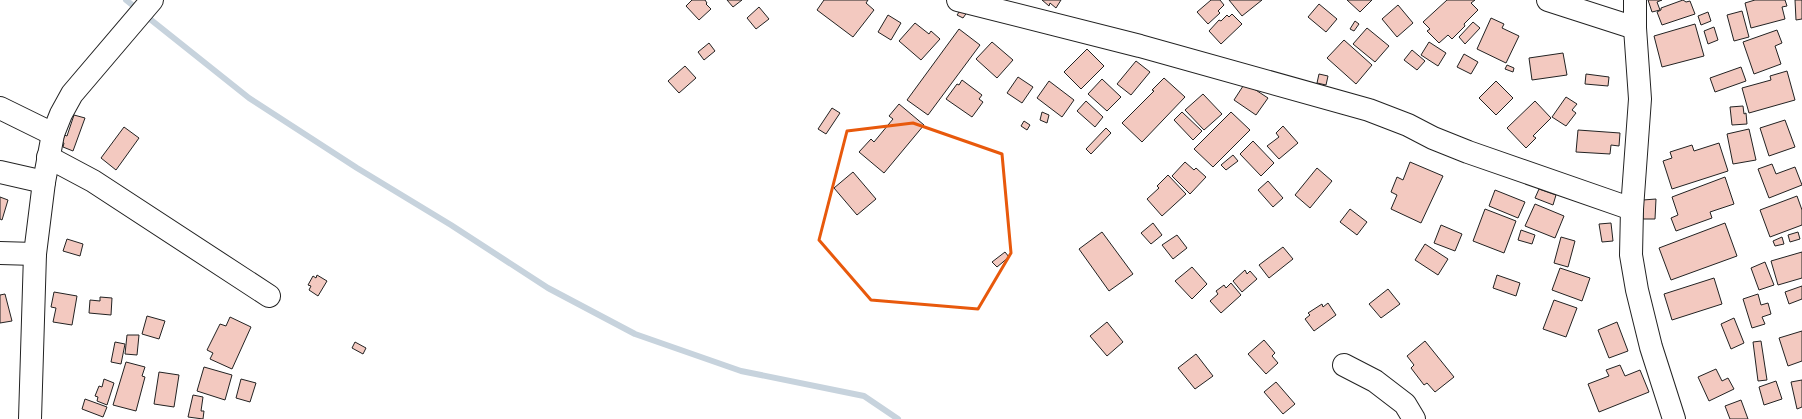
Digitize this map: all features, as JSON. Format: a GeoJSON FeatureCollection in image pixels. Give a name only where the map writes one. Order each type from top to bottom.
{"type":"FeatureCollection","features":[{"type":"Feature","properties":{"kind":"street"},"geometry":{"type":"LineString","coordinates":[[30,419],[35,254],[44,182],[53,134],[61,114],[72,94],[152,0]]}},
{"type":"Feature","properties":{"kind":"street"},"geometry":{"type":"LineString","coordinates":[[958,0],[1140,46],[1369,110],[1408,125],[1433,138],[1468,152],[1632,209]]}},
{"type":"Feature","properties":{"kind":"street"},"geometry":{"type":"LineString","coordinates":[[1548,0],[1635,28]]}},
{"type":"Feature","properties":{"kind":"street"},"geometry":{"type":"LineString","coordinates":[[1635,0],[1635,28],[1640,100],[1632,209],[1631,255],[1637,290],[1651,347],[1674,419]]}},
{"type":"Feature","properties":{"kind":"street"},"geometry":{"type":"LineString","coordinates":[[0,108],[53,134]]}},
{"type":"Feature","properties":{"kind":"street"},"geometry":{"type":"LineString","coordinates":[[48,157],[93,181],[269,296]]}},
{"type":"Feature","properties":{"kind":"street"},"geometry":{"type":"LineString","coordinates":[[0,172],[44,182]]}},
{"type":"Feature","properties":{"kind":"street"},"geometry":{"type":"LineString","coordinates":[[0,253],[35,254]]}},
{"type":"Feature","properties":{"kind":"street"},"geometry":{"type":"LineString","coordinates":[[1344,365],[1375,381],[1405,404],[1414,419]]}},
{"type":"Feature","properties":{"kind":"highlighted area"},"geometry":{"type":"Polygon","coordinates":[[[913,123],[1002,154],[1011,253],[978,309],[871,300],[819,240],[847,131],[913,123]]]}},
{"type":"Feature","properties":{"kind":"building"},"geometry":{"type":"Polygon","coordinates":[[[692,0],[705,0],[707,3],[706,4],[711,9],[699,20],[686,6],[692,0]]]}},
{"type":"Feature","properties":{"kind":"building"},"geometry":{"type":"Polygon","coordinates":[[[727,0],[742,0],[733,7],[727,0]]]}},
{"type":"Feature","properties":{"kind":"building"},"geometry":{"type":"Polygon","coordinates":[[[824,0],[868,0],[866,3],[874,10],[853,37],[817,10],[824,0]]]}},
{"type":"Feature","properties":{"kind":"building"},"geometry":{"type":"Polygon","coordinates":[[[1042,0],[1061,0],[1056,8],[1050,3],[1049,6],[1042,0]]]}},
{"type":"Feature","properties":{"kind":"building"},"geometry":{"type":"Polygon","coordinates":[[[1211,0],[1220,0],[1224,5],[1218,11],[1220,13],[1208,24],[1197,12],[1211,0]]]}},
{"type":"Feature","properties":{"kind":"building"},"geometry":{"type":"Polygon","coordinates":[[[1229,0],[1262,0],[1242,16],[1229,0]]]}},
{"type":"Feature","properties":{"kind":"building"},"geometry":{"type":"Polygon","coordinates":[[[1347,0],[1372,0],[1360,12],[1347,0]]]}},
{"type":"Feature","properties":{"kind":"building"},"geometry":{"type":"Polygon","coordinates":[[[1447,0],[1475,0],[1471,3],[1478,10],[1452,39],[1448,35],[1439,43],[1427,31],[1430,29],[1423,22],[1447,0]]]}},
{"type":"Feature","properties":{"kind":"building"},"geometry":{"type":"Polygon","coordinates":[[[1648,0],[1662,0],[1657,2],[1660,10],[1652,12],[1648,0]]]}},
{"type":"Feature","properties":{"kind":"building"},"geometry":{"type":"Polygon","coordinates":[[[1683,0],[1686,2],[1690,1],[1695,14],[1662,25],[1657,12],[1661,10],[1661,8],[1683,0]]]}},
{"type":"Feature","properties":{"kind":"building"},"geometry":{"type":"Polygon","coordinates":[[[1755,0],[1785,0],[1787,6],[1782,7],[1785,19],[1751,28],[1745,3],[1755,0]]]}},
{"type":"Feature","properties":{"kind":"building"},"geometry":{"type":"Polygon","coordinates":[[[1795,0],[1802,0],[1802,19],[1796,20],[1795,0]]]}},
{"type":"Feature","properties":{"kind":"building"},"geometry":{"type":"Polygon","coordinates":[[[1319,4],[1337,19],[1326,32],[1308,17],[1319,4]]]}},
{"type":"Feature","properties":{"kind":"building"},"geometry":{"type":"Polygon","coordinates":[[[1398,5],[1413,23],[1397,37],[1382,19],[1398,5]]]}},
{"type":"Feature","properties":{"kind":"building"},"geometry":{"type":"Polygon","coordinates":[[[759,7],[769,19],[756,29],[747,18],[759,7]]]}},
{"type":"Feature","properties":{"kind":"building"},"geometry":{"type":"Polygon","coordinates":[[[962,8],[968,11],[963,18],[957,15],[962,8]]]}},
{"type":"Feature","properties":{"kind":"building"},"geometry":{"type":"Polygon","coordinates":[[[1742,11],[1749,37],[1734,41],[1727,15],[1742,11]]]}},
{"type":"Feature","properties":{"kind":"building"},"geometry":{"type":"Polygon","coordinates":[[[1708,12],[1711,21],[1701,25],[1698,16],[1708,12]]]}},
{"type":"Feature","properties":{"kind":"building"},"geometry":{"type":"Polygon","coordinates":[[[1232,14],[1242,24],[1221,44],[1209,31],[1219,20],[1221,21],[1227,15],[1229,17],[1232,14]]]}},
{"type":"Feature","properties":{"kind":"building"},"geometry":{"type":"Polygon","coordinates":[[[888,15],[901,23],[891,40],[878,32],[888,15]]]}},
{"type":"Feature","properties":{"kind":"building"},"geometry":{"type":"Polygon","coordinates":[[[1491,18],[1504,24],[1502,28],[1519,36],[1506,63],[1477,49],[1491,18]]]}},
{"type":"Feature","properties":{"kind":"building"},"geometry":{"type":"Polygon","coordinates":[[[1355,21],[1359,24],[1354,31],[1350,29],[1355,21]]]}},
{"type":"Feature","properties":{"kind":"building"},"geometry":{"type":"Polygon","coordinates":[[[1473,22],[1480,28],[1465,44],[1459,37],[1473,22]]]}},
{"type":"Feature","properties":{"kind":"building"},"geometry":{"type":"Polygon","coordinates":[[[915,23],[929,34],[931,31],[940,39],[921,60],[899,41],[915,23]]]}},
{"type":"Feature","properties":{"kind":"building"},"geometry":{"type":"Polygon","coordinates":[[[1695,24],[1704,56],[1662,67],[1654,36],[1695,24]]]}},
{"type":"Feature","properties":{"kind":"building"},"geometry":{"type":"Polygon","coordinates":[[[1714,27],[1718,40],[1708,44],[1704,31],[1714,27]]]}},
{"type":"Feature","properties":{"kind":"building"},"geometry":{"type":"Polygon","coordinates":[[[1367,28],[1389,46],[1375,62],[1353,44],[1367,28]]]}},
{"type":"Feature","properties":{"kind":"building"},"geometry":{"type":"Polygon","coordinates":[[[959,29],[980,45],[928,115],[907,100],[959,29]]]}},
{"type":"Feature","properties":{"kind":"building"},"geometry":{"type":"Polygon","coordinates":[[[1777,30],[1782,43],[1775,46],[1781,64],[1754,74],[1743,42],[1777,30]]]}},
{"type":"Feature","properties":{"kind":"building"},"geometry":{"type":"Polygon","coordinates":[[[1344,40],[1372,65],[1356,84],[1327,58],[1344,40]]]}},
{"type":"Feature","properties":{"kind":"building"},"geometry":{"type":"Polygon","coordinates":[[[992,42],[1013,60],[997,78],[976,59],[992,42]]]}},
{"type":"Feature","properties":{"kind":"building"},"geometry":{"type":"Polygon","coordinates":[[[1429,42],[1446,53],[1438,66],[1421,55],[1429,42]]]}},
{"type":"Feature","properties":{"kind":"building"},"geometry":{"type":"Polygon","coordinates":[[[709,43],[715,51],[704,60],[698,52],[709,43]]]}},
{"type":"Feature","properties":{"kind":"building"},"geometry":{"type":"Polygon","coordinates":[[[1087,49],[1104,66],[1081,89],[1064,72],[1087,49]]]}},
{"type":"Feature","properties":{"kind":"building"},"geometry":{"type":"Polygon","coordinates":[[[1412,50],[1425,61],[1417,70],[1404,60],[1412,50]]]}},
{"type":"Feature","properties":{"kind":"building"},"geometry":{"type":"Polygon","coordinates":[[[1563,53],[1567,75],[1532,80],[1529,58],[1563,53]]]}},
{"type":"Feature","properties":{"kind":"building"},"geometry":{"type":"Polygon","coordinates":[[[1464,54],[1478,62],[1471,74],[1457,67],[1464,54]]]}},
{"type":"Feature","properties":{"kind":"building"},"geometry":{"type":"Polygon","coordinates":[[[1136,61],[1150,72],[1131,95],[1117,84],[1136,61]]]}},
{"type":"Feature","properties":{"kind":"building"},"geometry":{"type":"Polygon","coordinates":[[[1507,65],[1514,68],[1513,72],[1505,69],[1507,65]]]}},
{"type":"Feature","properties":{"kind":"building"},"geometry":{"type":"Polygon","coordinates":[[[685,66],[696,78],[679,93],[668,81],[685,66]]]}},
{"type":"Feature","properties":{"kind":"building"},"geometry":{"type":"Polygon","coordinates":[[[1741,67],[1746,81],[1715,92],[1710,78],[1741,67]]]}},
{"type":"Feature","properties":{"kind":"building"},"geometry":{"type":"Polygon","coordinates":[[[1787,71],[1795,100],[1749,113],[1742,88],[1771,80],[1770,76],[1787,71]]]}},
{"type":"Feature","properties":{"kind":"building"},"geometry":{"type":"Polygon","coordinates":[[[1319,74],[1328,76],[1326,85],[1317,83],[1319,74]]]}},
{"type":"Feature","properties":{"kind":"building"},"geometry":{"type":"Polygon","coordinates":[[[1586,74],[1609,77],[1608,86],[1585,84],[1586,74]]]}},
{"type":"Feature","properties":{"kind":"building"},"geometry":{"type":"Polygon","coordinates":[[[1018,77],[1033,87],[1022,103],[1007,93],[1018,77]]]}},
{"type":"Feature","properties":{"kind":"building"},"geometry":{"type":"Polygon","coordinates":[[[1164,78],[1185,97],[1142,142],[1122,123],[1154,91],[1152,90],[1164,78]]]}},
{"type":"Feature","properties":{"kind":"building"},"geometry":{"type":"Polygon","coordinates":[[[1102,79],[1121,97],[1107,111],[1088,94],[1102,79]]]}},
{"type":"Feature","properties":{"kind":"building"},"geometry":{"type":"Polygon","coordinates":[[[962,80],[982,95],[979,99],[983,102],[972,117],[946,99],[957,84],[959,85],[962,80]]]}},
{"type":"Feature","properties":{"kind":"building"},"geometry":{"type":"Polygon","coordinates":[[[1049,81],[1074,100],[1062,117],[1037,98],[1049,81]]]}},
{"type":"Feature","properties":{"kind":"building"},"geometry":{"type":"Polygon","coordinates":[[[1496,81],[1513,98],[1496,115],[1479,98],[1496,81]]]}},
{"type":"Feature","properties":{"kind":"building"},"geometry":{"type":"Polygon","coordinates":[[[1245,83],[1268,98],[1256,115],[1234,100],[1245,83]]]}},
{"type":"Feature","properties":{"kind":"building"},"geometry":{"type":"Polygon","coordinates":[[[1203,94],[1222,114],[1204,130],[1185,110],[1203,94]]]}},
{"type":"Feature","properties":{"kind":"building"},"geometry":{"type":"Polygon","coordinates":[[[1566,97],[1577,104],[1572,110],[1576,113],[1566,126],[1552,117],[1566,97]]]}},
{"type":"Feature","properties":{"kind":"building"},"geometry":{"type":"Polygon","coordinates":[[[1086,101],[1103,117],[1095,127],[1077,111],[1086,101]]]}},
{"type":"Feature","properties":{"kind":"building"},"geometry":{"type":"Polygon","coordinates":[[[1535,101],[1551,118],[1533,136],[1536,138],[1526,148],[1507,128],[1535,101]]]}},
{"type":"Feature","properties":{"kind":"building"},"geometry":{"type":"Polygon","coordinates":[[[899,104],[924,125],[884,173],[859,152],[871,139],[874,142],[893,119],[889,116],[899,104]]]}},
{"type":"Feature","properties":{"kind":"building"},"geometry":{"type":"Polygon","coordinates":[[[1743,106],[1744,114],[1746,113],[1747,124],[1732,125],[1730,107],[1743,106]]]}},
{"type":"Feature","properties":{"kind":"building"},"geometry":{"type":"Polygon","coordinates":[[[832,108],[840,113],[826,134],[818,129],[832,108]]]}},
{"type":"Feature","properties":{"kind":"building"},"geometry":{"type":"Polygon","coordinates":[[[1042,112],[1049,115],[1047,123],[1040,120],[1042,112]]]}},
{"type":"Feature","properties":{"kind":"building"},"geometry":{"type":"Polygon","coordinates":[[[1182,112],[1202,131],[1193,140],[1174,120],[1182,112]]]}},
{"type":"Feature","properties":{"kind":"building"},"geometry":{"type":"Polygon","coordinates":[[[1231,112],[1250,130],[1213,167],[1194,149],[1231,112]]]}},
{"type":"Feature","properties":{"kind":"building"},"geometry":{"type":"Polygon","coordinates":[[[74,115],[85,118],[73,151],[63,147],[64,143],[62,142],[64,135],[67,136],[74,115]]]}},
{"type":"Feature","properties":{"kind":"building"},"geometry":{"type":"Polygon","coordinates":[[[1785,120],[1795,147],[1769,156],[1760,128],[1785,120]]]}},
{"type":"Feature","properties":{"kind":"building"},"geometry":{"type":"Polygon","coordinates":[[[1024,121],[1030,125],[1027,130],[1021,126],[1024,121]]]}},
{"type":"Feature","properties":{"kind":"building"},"geometry":{"type":"Polygon","coordinates":[[[1283,126],[1298,143],[1279,159],[1267,146],[1279,137],[1276,133],[1283,126]]]}},
{"type":"Feature","properties":{"kind":"building"},"geometry":{"type":"Polygon","coordinates":[[[124,127],[139,138],[116,170],[101,158],[124,127]]]}},
{"type":"Feature","properties":{"kind":"building"},"geometry":{"type":"Polygon","coordinates":[[[1106,128],[1111,133],[1091,154],[1086,149],[1106,128]]]}},
{"type":"Feature","properties":{"kind":"building"},"geometry":{"type":"Polygon","coordinates":[[[1749,129],[1756,160],[1733,164],[1727,134],[1749,129]]]}},
{"type":"Feature","properties":{"kind":"building"},"geometry":{"type":"Polygon","coordinates":[[[1578,130],[1620,133],[1619,146],[1611,145],[1610,154],[1576,152],[1578,130]]]}},
{"type":"Feature","properties":{"kind":"building"},"geometry":{"type":"Polygon","coordinates":[[[1253,141],[1274,163],[1261,176],[1240,154],[1253,141]]]}},
{"type":"Feature","properties":{"kind":"building"},"geometry":{"type":"Polygon","coordinates":[[[1719,143],[1728,171],[1672,189],[1663,161],[1672,158],[1670,152],[1692,145],[1694,151],[1719,143]]]}},
{"type":"Feature","properties":{"kind":"building"},"geometry":{"type":"Polygon","coordinates":[[[1233,155],[1238,161],[1226,170],[1221,165],[1233,155]]]}},
{"type":"Feature","properties":{"kind":"building"},"geometry":{"type":"Polygon","coordinates":[[[1185,162],[1194,170],[1196,168],[1206,177],[1190,194],[1172,176],[1185,162]]]}},
{"type":"Feature","properties":{"kind":"building"},"geometry":{"type":"Polygon","coordinates":[[[1410,162],[1443,176],[1421,223],[1391,209],[1397,195],[1391,192],[1397,177],[1403,180],[1410,162]]]}},
{"type":"Feature","properties":{"kind":"building"},"geometry":{"type":"Polygon","coordinates":[[[1772,164],[1776,174],[1795,167],[1802,185],[1769,198],[1758,169],[1772,164]]]}},
{"type":"Feature","properties":{"kind":"building"},"geometry":{"type":"Polygon","coordinates":[[[1317,168],[1332,181],[1310,208],[1295,195],[1317,168]]]}},
{"type":"Feature","properties":{"kind":"building"},"geometry":{"type":"Polygon","coordinates":[[[853,172],[876,199],[857,215],[834,188],[853,172]]]}},
{"type":"Feature","properties":{"kind":"building"},"geometry":{"type":"Polygon","coordinates":[[[1168,175],[1186,194],[1162,216],[1147,199],[1159,188],[1157,186],[1168,175]]]}},
{"type":"Feature","properties":{"kind":"building"},"geometry":{"type":"Polygon","coordinates":[[[1725,177],[1734,204],[1710,212],[1712,218],[1676,231],[1671,218],[1678,215],[1672,197],[1725,177]]]}},
{"type":"Feature","properties":{"kind":"building"},"geometry":{"type":"Polygon","coordinates":[[[1268,181],[1283,198],[1273,207],[1258,190],[1268,181]]]}},
{"type":"Feature","properties":{"kind":"building"},"geometry":{"type":"Polygon","coordinates":[[[1539,189],[1556,195],[1553,205],[1535,198],[1539,189]]]}},
{"type":"Feature","properties":{"kind":"building"},"geometry":{"type":"Polygon","coordinates":[[[1495,190],[1525,202],[1518,218],[1489,206],[1495,190]]]}},
{"type":"Feature","properties":{"kind":"building"},"geometry":{"type":"Polygon","coordinates":[[[1797,196],[1802,210],[1802,225],[1770,237],[1760,210],[1797,196]]]}},
{"type":"Feature","properties":{"kind":"building"},"geometry":{"type":"Polygon","coordinates":[[[0,197],[8,200],[2,220],[0,219],[0,197]]]}},
{"type":"Feature","properties":{"kind":"building"},"geometry":{"type":"Polygon","coordinates":[[[1656,199],[1655,219],[1643,219],[1643,200],[1656,199]]]}},
{"type":"Feature","properties":{"kind":"building"},"geometry":{"type":"Polygon","coordinates":[[[1535,204],[1564,216],[1555,238],[1525,226],[1535,204]]]}},
{"type":"Feature","properties":{"kind":"building"},"geometry":{"type":"Polygon","coordinates":[[[1350,209],[1367,222],[1357,235],[1340,222],[1350,209]]]}},
{"type":"Feature","properties":{"kind":"building"},"geometry":{"type":"Polygon","coordinates":[[[1485,209],[1516,221],[1504,253],[1473,241],[1485,209]]]}},
{"type":"Feature","properties":{"kind":"building"},"geometry":{"type":"Polygon","coordinates":[[[1153,223],[1162,235],[1151,244],[1141,233],[1153,223]]]}},
{"type":"Feature","properties":{"kind":"building"},"geometry":{"type":"Polygon","coordinates":[[[1611,223],[1613,241],[1602,242],[1599,224],[1611,223]]]}},
{"type":"Feature","properties":{"kind":"building"},"geometry":{"type":"Polygon","coordinates":[[[1725,223],[1737,256],[1671,280],[1659,248],[1725,223]]]}},
{"type":"Feature","properties":{"kind":"building"},"geometry":{"type":"Polygon","coordinates":[[[1441,225],[1462,234],[1455,251],[1434,243],[1441,225]]]}},
{"type":"Feature","properties":{"kind":"building"},"geometry":{"type":"Polygon","coordinates":[[[1521,230],[1535,235],[1532,244],[1518,240],[1521,230]]]}},
{"type":"Feature","properties":{"kind":"building"},"geometry":{"type":"Polygon","coordinates":[[[1102,232],[1133,274],[1109,291],[1079,249],[1102,232]]]}},
{"type":"Feature","properties":{"kind":"building"},"geometry":{"type":"Polygon","coordinates":[[[1798,232],[1800,239],[1790,242],[1788,235],[1798,232]]]}},
{"type":"Feature","properties":{"kind":"building"},"geometry":{"type":"Polygon","coordinates":[[[1177,235],[1187,248],[1173,259],[1162,245],[1177,235]]]}},
{"type":"Feature","properties":{"kind":"building"},"geometry":{"type":"Polygon","coordinates":[[[1561,237],[1575,241],[1568,267],[1554,263],[1561,237]]]}},
{"type":"Feature","properties":{"kind":"building"},"geometry":{"type":"Polygon","coordinates":[[[1782,237],[1784,244],[1775,246],[1773,241],[1782,237]]]}},
{"type":"Feature","properties":{"kind":"building"},"geometry":{"type":"Polygon","coordinates":[[[67,239],[83,244],[80,256],[63,251],[67,239]]]}},
{"type":"Feature","properties":{"kind":"building"},"geometry":{"type":"Polygon","coordinates":[[[1425,244],[1448,259],[1438,275],[1415,260],[1425,244]]]}},
{"type":"Feature","properties":{"kind":"building"},"geometry":{"type":"Polygon","coordinates":[[[1283,247],[1293,259],[1269,278],[1259,265],[1283,247]]]}},
{"type":"Feature","properties":{"kind":"building"},"geometry":{"type":"Polygon","coordinates":[[[1005,252],[1009,257],[997,267],[992,262],[1005,252]]]}},
{"type":"Feature","properties":{"kind":"building"},"geometry":{"type":"Polygon","coordinates":[[[1802,252],[1802,278],[1778,285],[1771,261],[1802,252]]]}},
{"type":"Feature","properties":{"kind":"building"},"geometry":{"type":"Polygon","coordinates":[[[1765,262],[1774,285],[1759,290],[1751,268],[1765,262]]]}},
{"type":"Feature","properties":{"kind":"building"},"geometry":{"type":"Polygon","coordinates":[[[1192,267],[1207,284],[1192,299],[1175,281],[1192,267]]]}},
{"type":"Feature","properties":{"kind":"building"},"geometry":{"type":"Polygon","coordinates":[[[1560,268],[1590,278],[1582,301],[1552,290],[1560,268]]]}},
{"type":"Feature","properties":{"kind":"building"},"geometry":{"type":"Polygon","coordinates":[[[1245,270],[1247,274],[1250,271],[1257,279],[1242,292],[1233,281],[1245,270]]]}},
{"type":"Feature","properties":{"kind":"building"},"geometry":{"type":"Polygon","coordinates":[[[317,275],[327,281],[318,296],[309,290],[311,286],[308,285],[313,276],[316,278],[317,275]]]}},
{"type":"Feature","properties":{"kind":"building"},"geometry":{"type":"Polygon","coordinates":[[[1497,275],[1520,283],[1516,296],[1493,288],[1497,275]]]}},
{"type":"Feature","properties":{"kind":"building"},"geometry":{"type":"Polygon","coordinates":[[[1714,278],[1722,304],[1672,320],[1664,294],[1714,278]]]}},
{"type":"Feature","properties":{"kind":"building"},"geometry":{"type":"Polygon","coordinates":[[[1231,283],[1241,295],[1221,313],[1210,301],[1218,294],[1216,291],[1224,285],[1226,288],[1231,283]]]}},
{"type":"Feature","properties":{"kind":"building"},"geometry":{"type":"Polygon","coordinates":[[[1802,286],[1802,299],[1789,304],[1785,292],[1802,286]]]}},
{"type":"Feature","properties":{"kind":"building"},"geometry":{"type":"Polygon","coordinates":[[[1388,289],[1400,304],[1381,318],[1369,304],[1388,289]]]}},
{"type":"Feature","properties":{"kind":"building"},"geometry":{"type":"Polygon","coordinates":[[[54,292],[77,296],[72,325],[53,322],[56,308],[51,307],[54,292]]]}},
{"type":"Feature","properties":{"kind":"building"},"geometry":{"type":"Polygon","coordinates":[[[5,294],[12,321],[0,323],[0,295],[5,294]]]}},
{"type":"Feature","properties":{"kind":"building"},"geometry":{"type":"Polygon","coordinates":[[[1758,294],[1761,305],[1768,303],[1771,314],[1762,317],[1765,324],[1752,328],[1743,299],[1758,294]]]}},
{"type":"Feature","properties":{"kind":"building"},"geometry":{"type":"Polygon","coordinates":[[[100,297],[112,298],[111,315],[89,313],[90,300],[100,301],[100,297]]]}},
{"type":"Feature","properties":{"kind":"building"},"geometry":{"type":"Polygon","coordinates":[[[1554,300],[1577,308],[1566,337],[1543,329],[1554,300]]]}},
{"type":"Feature","properties":{"kind":"building"},"geometry":{"type":"Polygon","coordinates":[[[1328,303],[1336,315],[1314,331],[1305,319],[1310,315],[1308,313],[1322,304],[1323,307],[1328,303]]]}},
{"type":"Feature","properties":{"kind":"building"},"geometry":{"type":"Polygon","coordinates":[[[147,316],[165,321],[159,339],[142,334],[147,316]]]}},
{"type":"Feature","properties":{"kind":"building"},"geometry":{"type":"Polygon","coordinates":[[[230,317],[251,327],[232,369],[210,359],[213,353],[207,350],[220,324],[226,326],[230,317]]]}},
{"type":"Feature","properties":{"kind":"building"},"geometry":{"type":"Polygon","coordinates":[[[1734,318],[1744,343],[1731,349],[1721,324],[1734,318]]]}},
{"type":"Feature","properties":{"kind":"building"},"geometry":{"type":"Polygon","coordinates":[[[1107,322],[1123,342],[1107,356],[1090,336],[1107,322]]]}},
{"type":"Feature","properties":{"kind":"building"},"geometry":{"type":"Polygon","coordinates":[[[1617,322],[1628,351],[1609,358],[1598,330],[1617,322]]]}},
{"type":"Feature","properties":{"kind":"building"},"geometry":{"type":"Polygon","coordinates":[[[1802,331],[1802,361],[1788,366],[1779,338],[1802,331]]]}},
{"type":"Feature","properties":{"kind":"building"},"geometry":{"type":"Polygon","coordinates":[[[127,335],[139,335],[137,355],[125,354],[127,335]]]}},
{"type":"Feature","properties":{"kind":"building"},"geometry":{"type":"Polygon","coordinates":[[[1264,340],[1275,353],[1272,356],[1278,363],[1266,374],[1248,354],[1264,340]]]}},
{"type":"Feature","properties":{"kind":"building"},"geometry":{"type":"Polygon","coordinates":[[[1425,341],[1454,377],[1435,392],[1427,383],[1424,385],[1411,368],[1414,365],[1407,356],[1425,341]]]}},
{"type":"Feature","properties":{"kind":"building"},"geometry":{"type":"Polygon","coordinates":[[[1761,341],[1767,380],[1758,381],[1753,342],[1761,341]]]}},
{"type":"Feature","properties":{"kind":"building"},"geometry":{"type":"Polygon","coordinates":[[[115,342],[125,344],[121,364],[111,362],[115,342]]]}},
{"type":"Feature","properties":{"kind":"building"},"geometry":{"type":"Polygon","coordinates":[[[355,342],[366,348],[363,354],[352,348],[355,342]]]}},
{"type":"Feature","properties":{"kind":"building"},"geometry":{"type":"Polygon","coordinates":[[[1196,354],[1213,376],[1195,389],[1178,368],[1196,354]]]}},
{"type":"Feature","properties":{"kind":"building"},"geometry":{"type":"Polygon","coordinates":[[[126,362],[145,367],[142,376],[145,377],[136,411],[113,405],[126,362]]]}},
{"type":"Feature","properties":{"kind":"building"},"geometry":{"type":"Polygon","coordinates":[[[1620,365],[1625,376],[1640,370],[1649,392],[1599,412],[1588,384],[1609,376],[1606,370],[1620,365]]]}},
{"type":"Feature","properties":{"kind":"building"},"geometry":{"type":"Polygon","coordinates":[[[204,367],[232,375],[225,400],[197,391],[204,367]]]}},
{"type":"Feature","properties":{"kind":"building"},"geometry":{"type":"Polygon","coordinates":[[[1716,369],[1722,381],[1728,378],[1734,389],[1709,401],[1698,377],[1716,369]]]}},
{"type":"Feature","properties":{"kind":"building"},"geometry":{"type":"Polygon","coordinates":[[[159,372],[179,375],[174,407],[154,404],[159,372]]]}},
{"type":"Feature","properties":{"kind":"building"},"geometry":{"type":"Polygon","coordinates":[[[104,379],[114,383],[107,405],[97,401],[98,397],[95,396],[99,386],[102,387],[104,379]]]}},
{"type":"Feature","properties":{"kind":"building"},"geometry":{"type":"Polygon","coordinates":[[[241,379],[256,383],[250,402],[236,398],[241,379]]]}},
{"type":"Feature","properties":{"kind":"building"},"geometry":{"type":"Polygon","coordinates":[[[1802,380],[1802,407],[1797,409],[1791,382],[1802,380]]]}},
{"type":"Feature","properties":{"kind":"building"},"geometry":{"type":"Polygon","coordinates":[[[1776,381],[1782,399],[1764,405],[1759,387],[1776,381]]]}},
{"type":"Feature","properties":{"kind":"building"},"geometry":{"type":"Polygon","coordinates":[[[1276,382],[1295,404],[1283,414],[1264,392],[1276,382]]]}},
{"type":"Feature","properties":{"kind":"building"},"geometry":{"type":"Polygon","coordinates":[[[193,395],[203,397],[201,411],[204,411],[203,419],[188,417],[193,395]]]}},
{"type":"Feature","properties":{"kind":"building"},"geometry":{"type":"Polygon","coordinates":[[[85,399],[107,407],[103,417],[82,409],[85,399]]]}},
{"type":"Feature","properties":{"kind":"building"},"geometry":{"type":"Polygon","coordinates":[[[1741,400],[1748,419],[1730,419],[1725,406],[1741,400]]]}},
{"type":"Feature","properties":{"kind":"waterway"},"geometry":{"type":"LineString","coordinates":[[126,0],[249,98],[548,288],[635,334],[741,371],[864,396],[898,419]]}}]}
